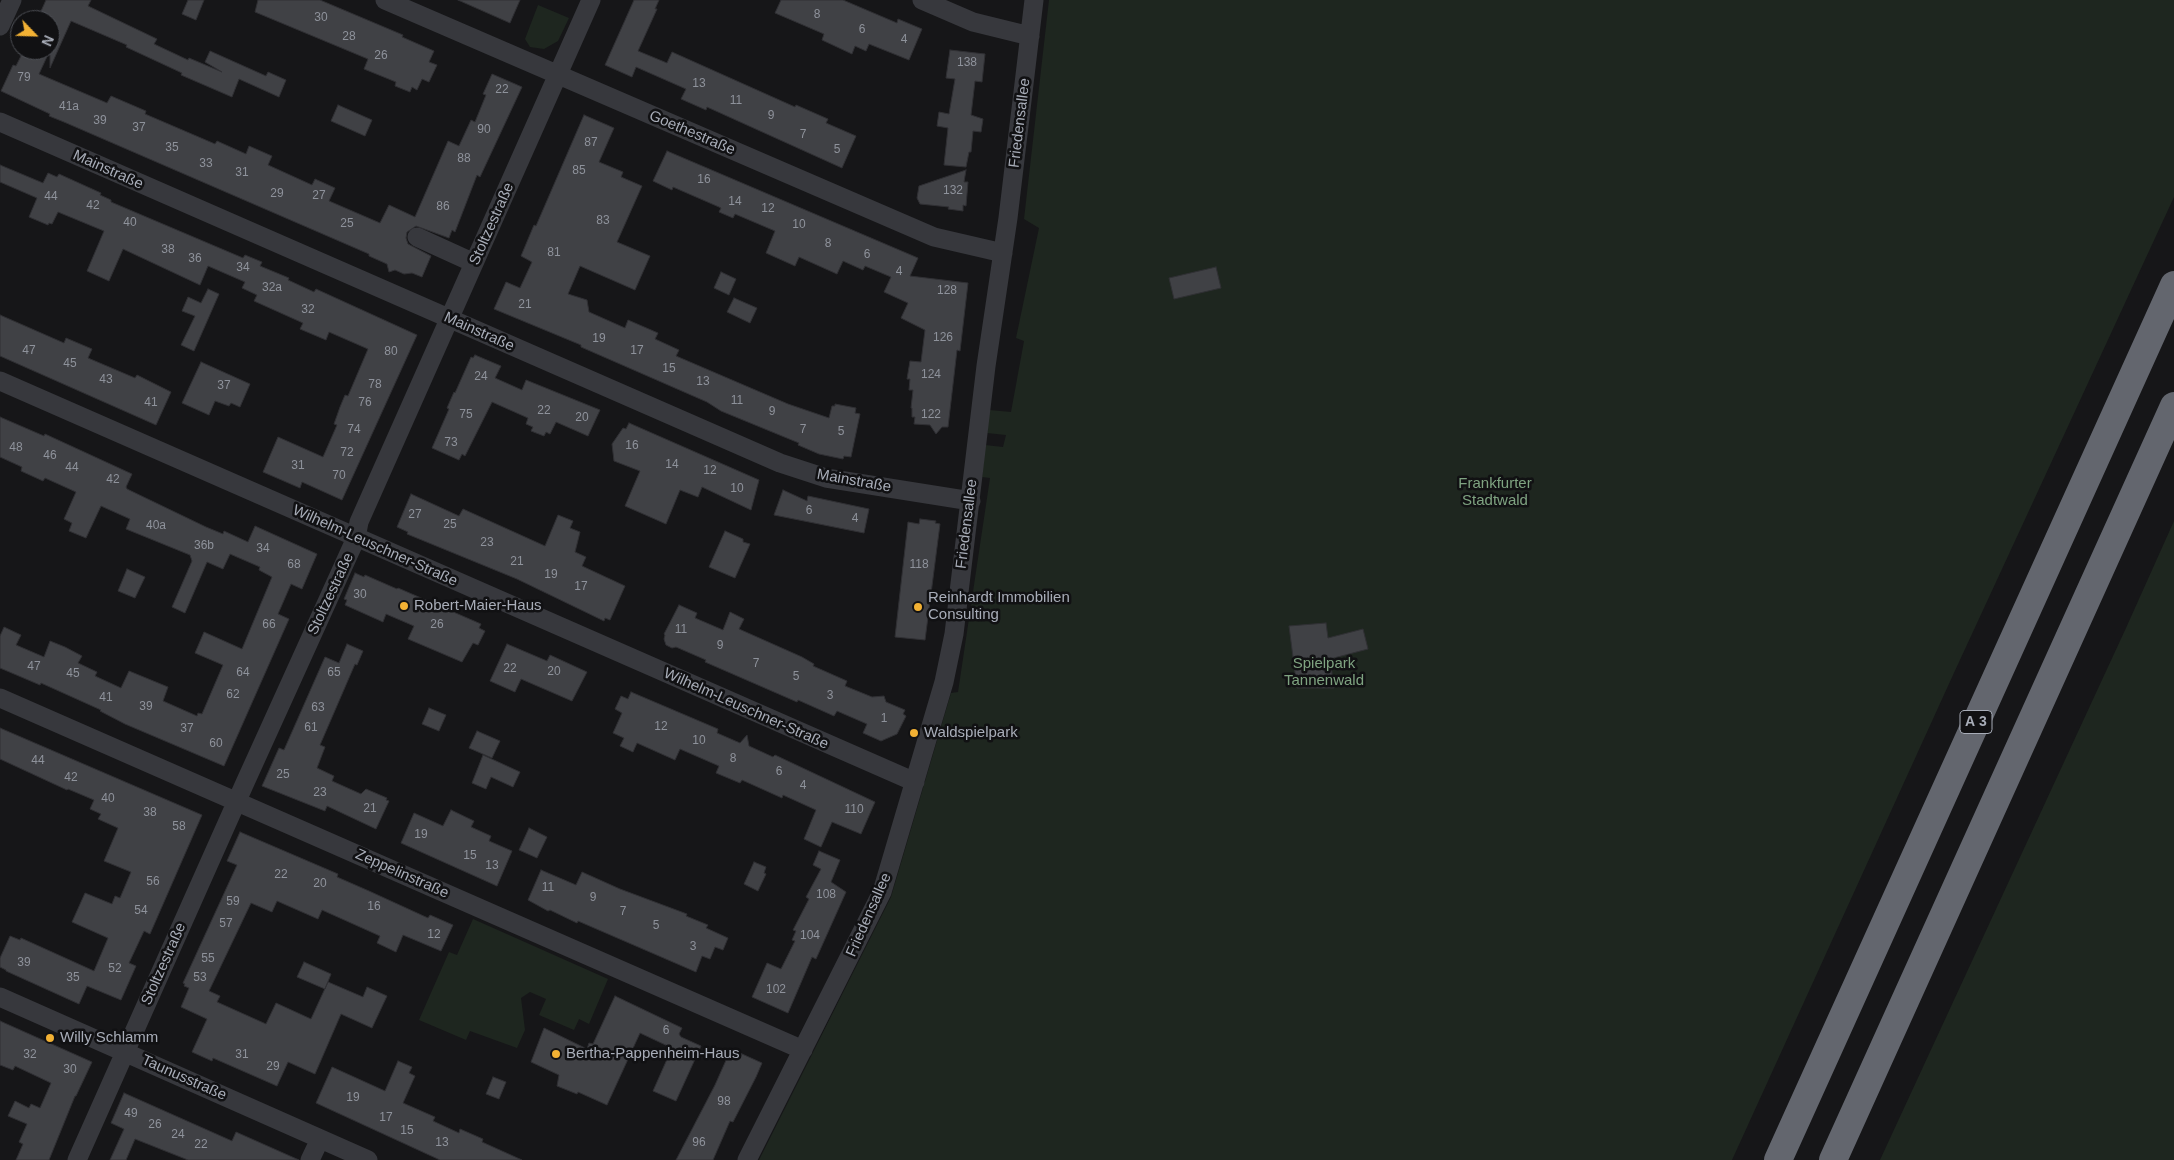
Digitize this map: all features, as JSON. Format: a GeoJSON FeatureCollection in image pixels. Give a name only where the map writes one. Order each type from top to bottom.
{"type":"FeatureCollection","features":[{"type":"Feature","properties":{"kind":"highway","name":"A 3"},"geometry":{"type":"LineString","coordinates":[[1778,1160],[2174,285]]}},
{"type":"Feature","properties":{"kind":"highway"},"geometry":{"type":"LineString","coordinates":[[1833,1160],[2174,406]]}},
{"type":"Feature","properties":{"kind":"street"},"geometry":{"type":"LineString","coordinates":[[0,26],[12,0]]}},
{"type":"Feature","properties":{"kind":"street","name":"Goethestraße"},"geometry":{"type":"LineString","coordinates":[[385,0],[934,237],[1003,252]]}},
{"type":"Feature","properties":{"kind":"street","name":"Stoltzestraße"},"geometry":{"type":"LineString","coordinates":[[77,1160],[356,538],[359,522],[591,0]]}},
{"type":"Feature","properties":{"kind":"street"},"geometry":{"type":"LineString","coordinates":[[922,0],[973,22],[1030,36]]}},
{"type":"Feature","properties":{"kind":"street","name":"Friedensallee"},"geometry":{"type":"LineString","coordinates":[[747,1160],[882,892],[950,657],[1034,0]]}},
{"type":"Feature","properties":{"kind":"street","name":"Mainstraße"},"geometry":{"type":"LineString","coordinates":[[0,122],[800,470],[832,479],[971,501]]}},
{"type":"Feature","properties":{"kind":"street"},"geometry":{"type":"LineString","coordinates":[[417,237],[474,263]]}},
{"type":"Feature","properties":{"kind":"street","name":"Wilhelm-Leuschner-Straße"},"geometry":{"type":"LineString","coordinates":[[0,381],[915,782]]}},
{"type":"Feature","properties":{"kind":"street","name":"Zeppelinstraße"},"geometry":{"type":"LineString","coordinates":[[0,698],[803,1050]]}},
{"type":"Feature","properties":{"kind":"street","name":"Taunusstraße"},"geometry":{"type":"LineString","coordinates":[[0,997],[368,1160]]}},
{"type":"Feature","properties":{"kind":"street"},"geometry":{"type":"LineString","coordinates":[[310,1160],[320,1139]]}},
{"type":"Feature","properties":{"kind":"green space","name":"Frankfurter Stadtwald"},"geometry":{"type":"Polygon","coordinates":[[[1049,0],[2174,0],[2174,197],[1732,1160],[759,1160],[891,897],[951,693],[958,692],[990,478],[982,477],[985,445],[1003,447],[1006,435],[987,433],[989,410],[1011,412],[1024,341],[1016,338],[1039,228],[1024,219],[1049,0]]]}},
{"type":"Feature","properties":{"kind":"green space"},"geometry":{"type":"Polygon","coordinates":[[[538,5],[569,18],[558,41],[544,49],[530,47],[525,39],[538,5]]]}},
{"type":"Feature","properties":{"kind":"green space"},"geometry":{"type":"Polygon","coordinates":[[[2174,521],[2174,1160],[1880,1160],[2126,628],[2174,521]]]}},
{"type":"Feature","properties":{"kind":"green space"},"geometry":{"type":"Polygon","coordinates":[[[473,919],[608,979],[589,1024],[579,1019],[574,1030],[539,1015],[546,999],[530,992],[521,998],[525,1030],[517,1048],[470,1031],[466,1040],[419,1020],[449,952],[457,955],[473,919]]]}},
{"type":"Feature","properties":{"kind":"building"},"geometry":{"type":"Polygon","coordinates":[[[46,0],[91,0],[88,6],[157,39],[154,44],[188,60],[189,58],[222,72],[205,62],[210,51],[266,76],[268,72],[286,80],[279,97],[239,79],[232,97],[181,75],[182,73],[126,47],[127,45],[71,21],[60,46],[60,10],[42,10],[46,0]]]}},
{"type":"Feature","properties":{"kind":"building"},"geometry":{"type":"Polygon","coordinates":[[[188,0],[204,0],[196,20],[182,14],[188,0]]]}},
{"type":"Feature","properties":{"kind":"building"},"geometry":{"type":"Polygon","coordinates":[[[258,0],[320,0],[403,35],[402,37],[434,51],[429,62],[437,65],[429,82],[422,79],[417,90],[412,87],[410,92],[395,86],[396,82],[364,69],[368,59],[255,12],[258,0]]]}},
{"type":"Feature","properties":{"kind":"building"},"geometry":{"type":"Polygon","coordinates":[[[458,0],[520,0],[510,23],[458,0]]]}},
{"type":"Feature","properties":{"kind":"building"},"geometry":{"type":"Polygon","coordinates":[[[634,0],[659,0],[655,9],[657,9],[638,51],[667,63],[672,52],[795,107],[796,105],[828,119],[826,123],[856,136],[842,168],[707,107],[706,110],[681,99],[686,89],[636,67],[632,77],[605,65],[634,0]]]}},
{"type":"Feature","properties":{"kind":"building"},"geometry":{"type":"Polygon","coordinates":[[[781,0],[843,0],[897,23],[898,19],[922,29],[909,60],[869,44],[866,51],[855,46],[852,54],[822,40],[824,34],[775,13],[781,0]]]}},
{"type":"Feature","properties":{"kind":"building"},"geometry":{"type":"Polygon","coordinates":[[[950,50],[985,54],[982,82],[975,81],[971,115],[983,119],[981,132],[973,131],[971,152],[969,152],[966,167],[944,165],[948,128],[937,126],[939,112],[949,114],[955,79],[946,78],[950,50]]]}},
{"type":"Feature","properties":{"kind":"building"},"geometry":{"type":"Polygon","coordinates":[[[19,60],[45,60],[39,74],[107,103],[111,96],[146,111],[145,114],[215,144],[217,141],[246,154],[249,146],[272,156],[268,165],[312,185],[315,179],[335,188],[329,201],[380,223],[389,205],[415,217],[448,141],[459,146],[471,120],[475,122],[486,95],[483,94],[492,74],[522,87],[480,177],[477,175],[455,232],[452,230],[449,238],[416,226],[407,232],[408,244],[431,256],[422,277],[412,273],[404,274],[395,270],[389,272],[387,264],[369,256],[369,254],[49,116],[50,114],[1,91],[13,65],[16,66],[19,60]]]}},
{"type":"Feature","properties":{"kind":"building"},"geometry":{"type":"Polygon","coordinates":[[[338,105],[372,120],[365,136],[331,121],[338,105]]]}},
{"type":"Feature","properties":{"kind":"building"},"geometry":{"type":"Polygon","coordinates":[[[584,115],[614,128],[599,162],[623,172],[621,177],[642,186],[617,242],[650,256],[635,290],[580,266],[568,294],[587,300],[589,312],[625,328],[628,320],[658,333],[655,339],[679,350],[676,356],[788,404],[829,418],[832,406],[835,406],[835,404],[856,408],[855,413],[860,414],[851,457],[844,456],[843,459],[819,454],[798,445],[799,443],[721,411],[707,402],[581,347],[581,345],[494,309],[506,282],[520,288],[532,262],[521,256],[584,115]]]}},
{"type":"Feature","properties":{"kind":"building"},"geometry":{"type":"Polygon","coordinates":[[[667,151],[918,258],[910,276],[968,283],[960,351],[957,350],[948,427],[942,427],[936,434],[930,425],[914,424],[915,417],[912,417],[911,408],[913,390],[909,390],[910,379],[907,379],[910,361],[921,362],[925,330],[901,318],[908,303],[884,292],[891,277],[865,266],[863,270],[843,261],[837,274],[799,257],[795,266],[766,253],[775,231],[735,214],[733,218],[719,212],[721,208],[719,207],[673,187],[672,190],[653,181],[667,151]]]}},
{"type":"Feature","properties":{"kind":"building"},"geometry":{"type":"Polygon","coordinates":[[[0,165],[43,183],[48,173],[57,177],[59,174],[101,193],[100,195],[111,200],[111,202],[243,258],[245,255],[262,262],[260,266],[289,278],[288,280],[314,292],[316,289],[417,335],[342,500],[302,482],[300,488],[263,472],[278,437],[323,457],[337,425],[334,424],[345,395],[348,396],[368,349],[329,332],[326,340],[300,329],[303,323],[254,301],[257,295],[242,288],[245,282],[208,266],[200,285],[123,249],[109,281],[87,271],[104,231],[58,212],[52,224],[49,223],[48,225],[29,217],[37,198],[0,182],[0,165]]]}},
{"type":"Feature","properties":{"kind":"building"},"geometry":{"type":"Polygon","coordinates":[[[966,170],[964,182],[968,182],[966,206],[963,205],[963,211],[948,209],[949,207],[920,204],[917,198],[919,186],[966,170]]]}},
{"type":"Feature","properties":{"kind":"building"},"geometry":{"type":"Polygon","coordinates":[[[1216,267],[1221,288],[1174,299],[1169,278],[1216,267]]]}},
{"type":"Feature","properties":{"kind":"building"},"geometry":{"type":"Polygon","coordinates":[[[721,272],[736,279],[729,295],[714,288],[721,272]]]}},
{"type":"Feature","properties":{"kind":"building"},"geometry":{"type":"Polygon","coordinates":[[[208,289],[219,294],[194,351],[181,345],[195,316],[182,311],[188,297],[201,303],[208,289]]]}},
{"type":"Feature","properties":{"kind":"building"},"geometry":{"type":"Polygon","coordinates":[[[734,298],[757,308],[750,323],[727,312],[734,298]]]}},
{"type":"Feature","properties":{"kind":"building"},"geometry":{"type":"Polygon","coordinates":[[[0,315],[64,343],[66,338],[92,349],[88,358],[135,378],[137,375],[171,392],[156,425],[0,356],[0,315]]]}},
{"type":"Feature","properties":{"kind":"building"},"geometry":{"type":"Polygon","coordinates":[[[475,355],[501,366],[495,378],[522,390],[526,380],[600,410],[588,436],[556,422],[550,434],[546,432],[544,436],[531,431],[533,427],[526,424],[528,418],[492,402],[465,456],[462,454],[459,460],[432,448],[449,409],[447,408],[454,392],[471,357],[473,358],[475,355]]]}},
{"type":"Feature","properties":{"kind":"building"},"geometry":{"type":"Polygon","coordinates":[[[201,362],[250,384],[240,407],[231,403],[229,406],[215,401],[209,415],[182,403],[201,362]]]}},
{"type":"Feature","properties":{"kind":"building"},"geometry":{"type":"Polygon","coordinates":[[[0,417],[44,436],[45,434],[132,474],[126,487],[127,489],[206,527],[223,534],[224,531],[248,542],[255,526],[317,554],[302,589],[291,584],[278,614],[289,619],[224,766],[125,724],[101,710],[41,683],[40,685],[0,668],[0,636],[4,627],[21,635],[16,645],[44,657],[50,641],[65,647],[82,656],[78,663],[97,672],[95,676],[121,688],[129,671],[168,687],[163,701],[197,716],[198,713],[202,714],[223,665],[195,653],[204,632],[242,649],[272,577],[259,570],[260,567],[230,554],[223,569],[207,562],[185,613],[172,607],[192,561],[190,555],[126,529],[130,519],[101,506],[86,538],[69,531],[72,523],[64,519],[76,492],[45,478],[43,481],[21,471],[22,467],[0,457],[0,417]]]}},
{"type":"Feature","properties":{"kind":"building"},"geometry":{"type":"Polygon","coordinates":[[[629,423],[759,480],[751,510],[702,487],[698,497],[680,490],[666,524],[625,506],[640,471],[614,461],[612,444],[623,428],[626,429],[629,423]]]}},
{"type":"Feature","properties":{"kind":"building"},"geometry":{"type":"Polygon","coordinates":[[[783,490],[807,501],[808,496],[869,509],[864,533],[774,515],[783,490]]]}},
{"type":"Feature","properties":{"kind":"building"},"geometry":{"type":"Polygon","coordinates":[[[411,494],[459,516],[463,509],[545,546],[558,515],[573,521],[570,528],[580,532],[575,552],[586,557],[582,566],[625,586],[610,620],[605,618],[604,621],[517,579],[407,534],[408,532],[397,527],[411,494]]]}},
{"type":"Feature","properties":{"kind":"building"},"geometry":{"type":"Polygon","coordinates":[[[920,519],[936,521],[935,523],[940,524],[925,640],[895,637],[908,522],[919,524],[920,519]]]}},
{"type":"Feature","properties":{"kind":"building"},"geometry":{"type":"Polygon","coordinates":[[[725,531],[750,544],[735,578],[709,567],[725,531]]]}},
{"type":"Feature","properties":{"kind":"building"},"geometry":{"type":"Polygon","coordinates":[[[127,569],[145,577],[135,598],[118,591],[127,569]]]}},
{"type":"Feature","properties":{"kind":"building"},"geometry":{"type":"Polygon","coordinates":[[[355,573],[398,588],[481,624],[479,628],[485,631],[478,645],[473,643],[462,662],[408,639],[414,626],[386,614],[383,622],[345,605],[347,600],[344,599],[355,573]]]}},
{"type":"Feature","properties":{"kind":"building"},"geometry":{"type":"Polygon","coordinates":[[[679,605],[697,613],[695,618],[723,630],[730,612],[744,619],[739,629],[802,657],[814,664],[813,666],[847,681],[845,686],[872,697],[884,696],[886,702],[905,710],[903,714],[906,716],[897,734],[881,741],[863,733],[867,724],[837,711],[834,716],[798,700],[797,702],[705,662],[706,660],[676,647],[672,648],[666,645],[664,634],[679,605]]]}},
{"type":"Feature","properties":{"kind":"building"},"geometry":{"type":"Polygon","coordinates":[[[1326,623],[1328,638],[1363,629],[1368,649],[1330,659],[1334,688],[1297,688],[1289,626],[1326,623]]]}},
{"type":"Feature","properties":{"kind":"building"},"geometry":{"type":"Polygon","coordinates":[[[347,644],[363,651],[357,665],[355,664],[320,745],[325,747],[317,768],[334,776],[332,781],[361,794],[366,789],[387,798],[386,800],[389,801],[376,829],[327,806],[325,811],[262,786],[279,748],[284,750],[325,657],[339,663],[347,644]]]}},
{"type":"Feature","properties":{"kind":"building"},"geometry":{"type":"Polygon","coordinates":[[[507,644],[547,661],[550,655],[587,672],[572,701],[521,679],[515,692],[490,681],[507,644]]]}},
{"type":"Feature","properties":{"kind":"building"},"geometry":{"type":"Polygon","coordinates":[[[631,692],[718,729],[717,733],[740,743],[747,735],[749,746],[773,757],[775,755],[875,802],[861,834],[832,822],[821,847],[804,839],[816,810],[783,795],[782,798],[742,780],[740,783],[716,773],[719,766],[680,749],[675,760],[637,743],[633,752],[620,746],[624,738],[613,733],[622,713],[615,709],[621,696],[628,699],[631,692]]]}},
{"type":"Feature","properties":{"kind":"building"},"geometry":{"type":"Polygon","coordinates":[[[429,708],[446,715],[439,731],[422,724],[429,708]]]}},
{"type":"Feature","properties":{"kind":"building"},"geometry":{"type":"Polygon","coordinates":[[[0,728],[202,815],[150,934],[144,931],[129,963],[136,966],[121,1000],[87,986],[79,1004],[0,967],[0,958],[10,936],[20,940],[21,938],[94,971],[108,938],[72,922],[85,893],[112,904],[115,896],[120,898],[131,872],[104,861],[118,828],[98,819],[101,814],[90,809],[94,800],[67,790],[0,759],[0,728]]]}},
{"type":"Feature","properties":{"kind":"building"},"geometry":{"type":"Polygon","coordinates":[[[477,731],[500,741],[492,758],[469,748],[477,731]]]}},
{"type":"Feature","properties":{"kind":"building"},"geometry":{"type":"Polygon","coordinates":[[[483,755],[520,772],[513,787],[491,777],[486,789],[472,783],[483,755]]]}},
{"type":"Feature","properties":{"kind":"building"},"geometry":{"type":"Polygon","coordinates":[[[451,810],[474,821],[471,827],[491,836],[489,841],[512,851],[497,886],[401,843],[414,813],[443,826],[451,810]]]}},
{"type":"Feature","properties":{"kind":"building"},"geometry":{"type":"Polygon","coordinates":[[[529,828],[547,837],[537,858],[519,850],[529,828]]]}},
{"type":"Feature","properties":{"kind":"building"},"geometry":{"type":"Polygon","coordinates":[[[240,832],[338,874],[337,877],[428,918],[430,915],[453,925],[441,951],[403,935],[396,952],[377,943],[380,936],[322,910],[318,919],[277,901],[272,912],[251,903],[209,991],[220,996],[217,1002],[266,1024],[276,1003],[311,1019],[328,982],[363,997],[367,987],[387,996],[372,1028],[341,1014],[315,1074],[288,1062],[277,1086],[213,1058],[212,1061],[192,1052],[207,1019],[181,1007],[189,988],[184,986],[185,984],[183,983],[237,865],[227,861],[240,832]]]}},
{"type":"Feature","properties":{"kind":"building"},"geometry":{"type":"Polygon","coordinates":[[[819,851],[840,860],[831,882],[846,892],[816,959],[812,957],[788,1013],[752,997],[767,963],[781,969],[795,941],[792,940],[796,931],[793,930],[809,899],[806,897],[821,869],[813,865],[819,851]]]}},
{"type":"Feature","properties":{"kind":"building"},"geometry":{"type":"Polygon","coordinates":[[[754,862],[766,867],[764,873],[766,874],[758,891],[744,884],[754,862]]]}},
{"type":"Feature","properties":{"kind":"building"},"geometry":{"type":"Polygon","coordinates":[[[541,870],[576,885],[582,872],[620,889],[687,914],[686,916],[708,925],[706,928],[728,938],[723,950],[715,947],[710,959],[702,956],[696,972],[578,921],[577,923],[550,910],[548,911],[528,900],[541,870]]]}},
{"type":"Feature","properties":{"kind":"building"},"geometry":{"type":"Polygon","coordinates":[[[304,962],[331,974],[325,989],[297,977],[304,962]]]}},
{"type":"Feature","properties":{"kind":"building"},"geometry":{"type":"Polygon","coordinates":[[[615,996],[682,1028],[679,1034],[681,1037],[701,1046],[676,1101],[653,1091],[672,1048],[640,1033],[607,1105],[578,1092],[577,1094],[557,1086],[559,1075],[531,1062],[544,1028],[587,1049],[589,1043],[593,1044],[615,996]]]}},
{"type":"Feature","properties":{"kind":"building"},"geometry":{"type":"Polygon","coordinates":[[[0,1021],[92,1062],[75,1096],[49,1160],[16,1160],[23,1144],[19,1142],[27,1124],[8,1116],[15,1101],[29,1108],[31,1104],[40,1108],[51,1083],[15,1066],[13,1070],[0,1065],[0,1021]]]}},
{"type":"Feature","properties":{"kind":"building"},"geometry":{"type":"Polygon","coordinates":[[[731,1049],[762,1063],[756,1077],[733,1122],[730,1121],[713,1160],[676,1160],[715,1085],[731,1049]]]}},
{"type":"Feature","properties":{"kind":"building"},"geometry":{"type":"Polygon","coordinates":[[[398,1061],[412,1067],[409,1073],[415,1076],[403,1103],[435,1117],[433,1121],[459,1133],[460,1129],[483,1139],[482,1142],[522,1160],[440,1160],[316,1103],[332,1067],[385,1091],[398,1061]]]}},
{"type":"Feature","properties":{"kind":"building"},"geometry":{"type":"Polygon","coordinates":[[[493,1077],[506,1082],[499,1099],[486,1094],[493,1077]]]}},
{"type":"Feature","properties":{"kind":"building"},"geometry":{"type":"Polygon","coordinates":[[[124,1093],[232,1141],[236,1132],[299,1160],[188,1160],[135,1139],[126,1160],[110,1160],[124,1129],[111,1123],[124,1093]]]}},
{"type":"Feature","properties":{"kind":"place","name":"Robert-Maier-Haus"},"geometry":{"type":"Point","coordinates":[404,606]}},
{"type":"Feature","properties":{"kind":"place","name":"Reinhardt Immobilien Consulting"},"geometry":{"type":"Point","coordinates":[918,607]}},
{"type":"Feature","properties":{"kind":"place","name":"Waldspielpark"},"geometry":{"type":"Point","coordinates":[914,733]}},
{"type":"Feature","properties":{"kind":"place","name":"Willy Schlamm"},"geometry":{"type":"Point","coordinates":[50,1038]}},
{"type":"Feature","properties":{"kind":"place","name":"Bertha-Pappenheim-Haus"},"geometry":{"type":"Point","coordinates":[556,1054]}},
{"type":"Feature","properties":{"kind":"park label","name":"Spielpark Tannenwald"},"geometry":{"type":"Point","coordinates":[1324,672]}}]}
